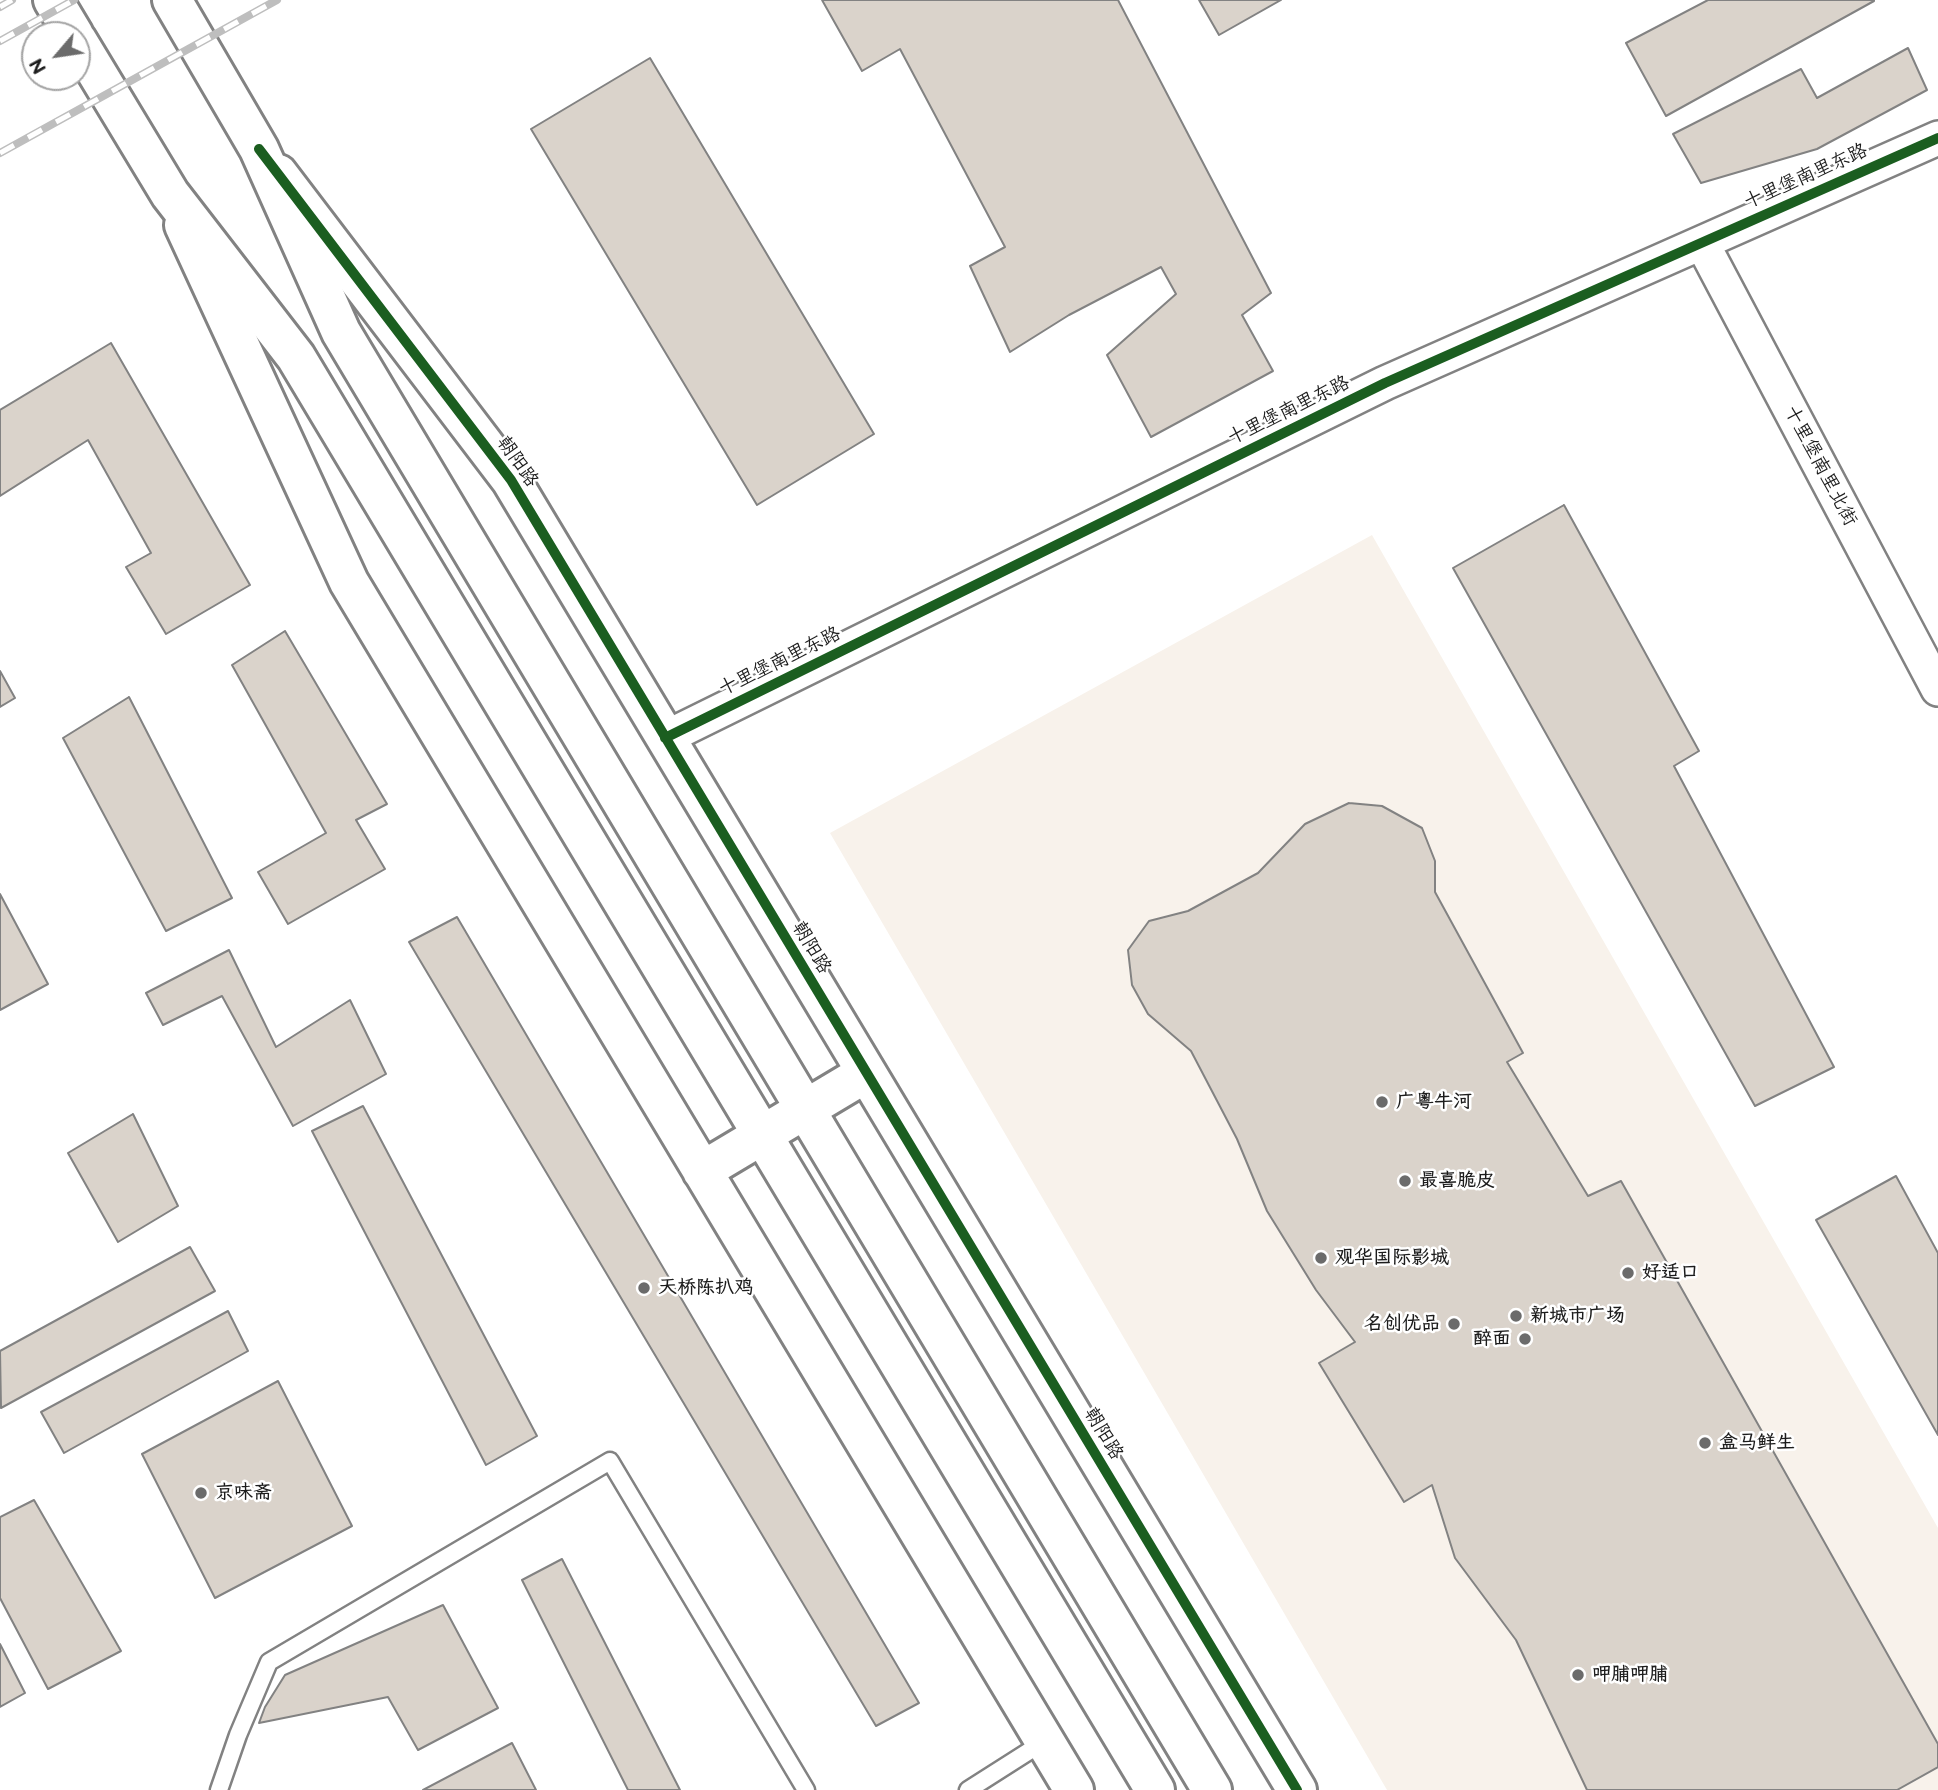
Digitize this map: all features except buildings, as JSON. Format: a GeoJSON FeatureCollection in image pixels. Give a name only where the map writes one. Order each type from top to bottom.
{"type":"FeatureCollection","features":[{"type":"Feature","properties":{"kind":"main road"},"geometry":{"type":"LineString","coordinates":[[53,0],[66,21]]}},
{"type":"Feature","properties":{"kind":"main road","name":"朝阳路"},"geometry":{"type":"LineString","coordinates":[[172,0],[259,149],[341,332],[1212,1790]]}},
{"type":"Feature","properties":{"kind":"main road"},"geometry":{"type":"LineString","coordinates":[[91,63],[170,194],[349,582],[1074,1790]]}},
{"type":"Feature","properties":{"kind":"main road","name":"朝阳路"},"geometry":{"type":"LineString","coordinates":[[259,149],[511,480],[1297,1790]]}},
{"type":"Feature","properties":{"kind":"main road"},"geometry":{"type":"LineString","coordinates":[[170,194],[296,357],[1155,1790]]}},
{"type":"Feature","properties":{"kind":"main road"},"geometry":{"type":"LineString","coordinates":[[702,1171],[866,1073]]}},
{"type":"Feature","properties":{"kind":"street","name":"十里堡南里东路"},"geometry":{"type":"LineString","coordinates":[[665,738],[1385,383],[1938,138]]}},
{"type":"Feature","properties":{"kind":"street","name":"十里堡南里北街"},"geometry":{"type":"LineString","coordinates":[[1702,243],[1938,689]]}},
{"type":"Feature","properties":{"kind":"lane"},"geometry":{"type":"LineString","coordinates":[[219,1790],[238,1735],[269,1662],[610,1461],[806,1790]]}},
{"type":"Feature","properties":{"kind":"lane"},"geometry":{"type":"LineString","coordinates":[[968,1790],[1045,1741]]}},
{"type":"Feature","properties":{"kind":"shaded area","name":"新城市广场"},"geometry":{"type":"Polygon","coordinates":[[[1372,535],[1938,1528],[1938,1790],[1387,1790],[830,833],[1372,535]]]}},
{"type":"Feature","properties":{"kind":"railway"},"geometry":{"type":"LineString","coordinates":[[0,7],[12,0]]}},
{"type":"Feature","properties":{"kind":"railway"},"geometry":{"type":"LineString","coordinates":[[0,41],[74,0]]}},
{"type":"Feature","properties":{"kind":"railway"},"geometry":{"type":"LineString","coordinates":[[0,153],[277,0]]}},
{"type":"Feature","properties":{"kind":"cycle path"},"geometry":{"type":"LineString","coordinates":[[665,738],[1385,383],[1938,138]]}},
{"type":"Feature","properties":{"kind":"cycle path"},"geometry":{"type":"LineString","coordinates":[[259,149],[511,480],[1297,1790]]}},
{"type":"Feature","properties":{"kind":"place","name":"广粤牛河"},"geometry":{"type":"Point","coordinates":[1382,1102]}},
{"type":"Feature","properties":{"kind":"place","name":"最喜脆皮"},"geometry":{"type":"Point","coordinates":[1405,1181]}},
{"type":"Feature","properties":{"kind":"place","name":"观华国际影城"},"geometry":{"type":"Point","coordinates":[1321,1258]}},
{"type":"Feature","properties":{"kind":"place","name":"好适口"},"geometry":{"type":"Point","coordinates":[1628,1273]}},
{"type":"Feature","properties":{"kind":"place","name":"天桥陈扒鸡"},"geometry":{"type":"Point","coordinates":[644,1288]}},
{"type":"Feature","properties":{"kind":"place","name":"新城市广场"},"geometry":{"type":"Point","coordinates":[1516,1316]}},
{"type":"Feature","properties":{"kind":"place","name":"名创优品"},"geometry":{"type":"Point","coordinates":[1454,1324]}},
{"type":"Feature","properties":{"kind":"place","name":"醉面"},"geometry":{"type":"Point","coordinates":[1525,1339]}},
{"type":"Feature","properties":{"kind":"place","name":"盒马鲜生"},"geometry":{"type":"Point","coordinates":[1705,1443]}},
{"type":"Feature","properties":{"kind":"place","name":"京味斋"},"geometry":{"type":"Point","coordinates":[201,1493]}},
{"type":"Feature","properties":{"kind":"place","name":"呷脯呷脯"},"geometry":{"type":"Point","coordinates":[1578,1675]}}]}
